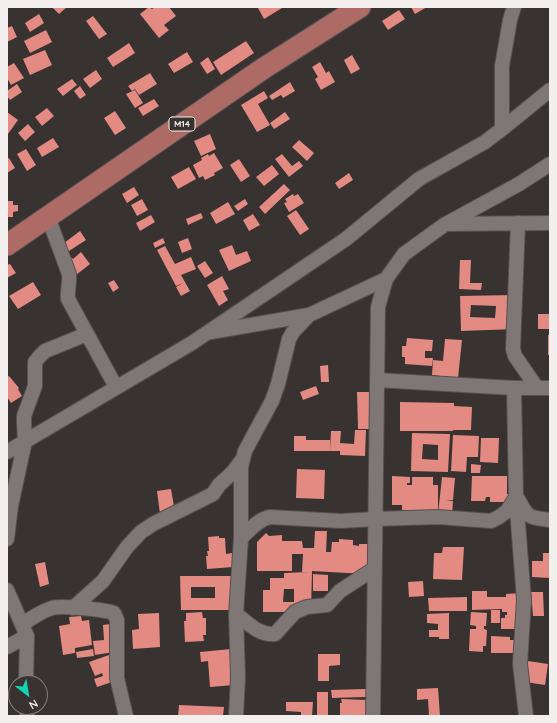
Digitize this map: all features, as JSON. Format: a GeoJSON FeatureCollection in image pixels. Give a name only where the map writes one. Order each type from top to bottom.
{"type":"FeatureCollection","features":[{"type":"Feature","properties":{"kind":"main road","name":"M14"},"geometry":{"type":"LineString","coordinates":[[7,245],[264,68],[360,7]]}},
{"type":"Feature","properties":{"kind":"street"},"geometry":{"type":"LineString","coordinates":[[502,130],[502,66],[510,20],[514,7]]}},
{"type":"Feature","properties":{"kind":"street"},"geometry":{"type":"LineString","coordinates":[[7,452],[206,333],[346,239],[419,179],[485,142],[502,130],[550,90]]}},
{"type":"Feature","properties":{"kind":"street"},"geometry":{"type":"LineString","coordinates":[[373,716],[378,307],[386,279],[404,254],[444,224],[519,184],[550,164]]}},
{"type":"Feature","properties":{"kind":"street"},"geometry":{"type":"LineString","coordinates":[[48,217],[69,274],[70,284],[67,293],[68,299],[116,387]]}},
{"type":"Feature","properties":{"kind":"street"},"geometry":{"type":"LineString","coordinates":[[518,223],[513,349],[515,356],[544,388]]}},
{"type":"Feature","properties":{"kind":"street"},"geometry":{"type":"LineString","coordinates":[[444,224],[550,223]]}},
{"type":"Feature","properties":{"kind":"street"},"geometry":{"type":"LineString","coordinates":[[206,333],[309,315],[386,279]]}},
{"type":"Feature","properties":{"kind":"street"},"geometry":{"type":"LineString","coordinates":[[74,608],[103,581],[127,547],[141,532],[153,524],[213,494],[219,485],[235,470],[242,460],[272,401],[278,384],[289,339],[298,326],[309,315]]}},
{"type":"Feature","properties":{"kind":"street"},"geometry":{"type":"LineString","coordinates":[[7,539],[12,501],[25,441],[24,416],[35,386],[35,362],[45,352],[87,334]]}},
{"type":"Feature","properties":{"kind":"street"},"geometry":{"type":"LineString","coordinates":[[377,380],[514,388],[544,388]]}},
{"type":"Feature","properties":{"kind":"street"},"geometry":{"type":"LineString","coordinates":[[514,388],[516,497],[524,600],[520,664],[526,716]]}},
{"type":"Feature","properties":{"kind":"street"},"geometry":{"type":"LineString","coordinates":[[236,716],[238,677],[236,614],[241,538],[242,460]]}},
{"type":"Feature","properties":{"kind":"street"},"geometry":{"type":"LineString","coordinates":[[241,538],[258,522],[265,518],[341,521],[375,518],[438,517],[490,521],[499,518],[507,511],[516,497]]}},
{"type":"Feature","properties":{"kind":"street"},"geometry":{"type":"LineString","coordinates":[[516,497],[526,514],[533,518],[550,520]]}},
{"type":"Feature","properties":{"kind":"street"},"geometry":{"type":"LineString","coordinates":[[236,614],[259,632],[275,634],[295,612],[307,608],[327,605],[340,591],[374,569]]}},
{"type":"Feature","properties":{"kind":"street"},"geometry":{"type":"LineString","coordinates":[[7,590],[24,630],[26,675]]}},
{"type":"Feature","properties":{"kind":"street"},"geometry":{"type":"LineString","coordinates":[[7,647],[44,611],[53,607],[112,612],[116,616],[117,678],[126,716]]}},
{"type":"Feature","properties":{"kind":"building"},"geometry":{"type":"Polygon","coordinates":[[[52,7],[67,7],[59,14],[52,7]]]}},
{"type":"Feature","properties":{"kind":"building"},"geometry":{"type":"Polygon","coordinates":[[[149,7],[152,9],[155,7],[169,7],[176,16],[164,25],[169,30],[159,38],[140,14],[149,7]]]}},
{"type":"Feature","properties":{"kind":"building"},"geometry":{"type":"Polygon","coordinates":[[[411,7],[427,7],[415,14],[411,7]]]}},
{"type":"Feature","properties":{"kind":"building"},"geometry":{"type":"Polygon","coordinates":[[[258,8],[282,8],[264,19],[258,8]]]}},
{"type":"Feature","properties":{"kind":"building"},"geometry":{"type":"Polygon","coordinates":[[[399,10],[405,19],[388,30],[382,21],[399,10]]]}},
{"type":"Feature","properties":{"kind":"building"},"geometry":{"type":"Polygon","coordinates":[[[39,14],[44,23],[30,32],[25,23],[39,14]]]}},
{"type":"Feature","properties":{"kind":"building"},"geometry":{"type":"Polygon","coordinates":[[[93,16],[107,34],[99,39],[86,21],[93,16]]]}},
{"type":"Feature","properties":{"kind":"building"},"geometry":{"type":"Polygon","coordinates":[[[12,26],[17,37],[7,42],[7,28],[12,26]]]}},
{"type":"Feature","properties":{"kind":"building"},"geometry":{"type":"Polygon","coordinates":[[[46,30],[52,42],[30,53],[24,41],[46,30]]]}},
{"type":"Feature","properties":{"kind":"building"},"geometry":{"type":"Polygon","coordinates":[[[246,41],[254,53],[221,75],[213,62],[246,41]]]}},
{"type":"Feature","properties":{"kind":"building"},"geometry":{"type":"Polygon","coordinates":[[[129,43],[135,53],[113,67],[107,58],[129,43]]]}},
{"type":"Feature","properties":{"kind":"building"},"geometry":{"type":"Polygon","coordinates":[[[45,50],[52,65],[30,75],[23,59],[45,50]]]}},
{"type":"Feature","properties":{"kind":"building"},"geometry":{"type":"Polygon","coordinates":[[[187,52],[193,62],[174,73],[168,64],[187,52]]]}},
{"type":"Feature","properties":{"kind":"building"},"geometry":{"type":"Polygon","coordinates":[[[352,55],[360,69],[351,74],[344,60],[352,55]]]}},
{"type":"Feature","properties":{"kind":"building"},"geometry":{"type":"Polygon","coordinates":[[[208,57],[215,69],[207,74],[200,63],[208,57]]]}},
{"type":"Feature","properties":{"kind":"building"},"geometry":{"type":"Polygon","coordinates":[[[320,62],[326,73],[329,71],[335,82],[321,90],[315,79],[318,77],[312,67],[320,62]]]}},
{"type":"Feature","properties":{"kind":"building"},"geometry":{"type":"Polygon","coordinates":[[[14,63],[24,78],[11,85],[7,78],[7,67],[14,63]]]}},
{"type":"Feature","properties":{"kind":"building"},"geometry":{"type":"Polygon","coordinates":[[[96,70],[102,79],[90,88],[83,79],[96,70]]]}},
{"type":"Feature","properties":{"kind":"building"},"geometry":{"type":"Polygon","coordinates":[[[150,73],[157,84],[139,95],[135,89],[132,91],[128,86],[150,73]]]}},
{"type":"Feature","properties":{"kind":"building"},"geometry":{"type":"Polygon","coordinates":[[[72,79],[77,85],[63,96],[57,89],[72,79]]]}},
{"type":"Feature","properties":{"kind":"building"},"geometry":{"type":"Polygon","coordinates":[[[290,82],[295,91],[283,98],[281,95],[272,100],[269,96],[290,82]]]}},
{"type":"Feature","properties":{"kind":"building"},"geometry":{"type":"Polygon","coordinates":[[[17,84],[22,92],[10,100],[7,96],[7,91],[17,84]]]}},
{"type":"Feature","properties":{"kind":"building"},"geometry":{"type":"Polygon","coordinates":[[[80,86],[86,95],[80,99],[74,91],[80,86]]]}},
{"type":"Feature","properties":{"kind":"building"},"geometry":{"type":"Polygon","coordinates":[[[135,90],[143,103],[135,108],[126,94],[135,90]]]}},
{"type":"Feature","properties":{"kind":"building"},"geometry":{"type":"Polygon","coordinates":[[[264,91],[268,98],[258,104],[270,125],[257,132],[241,105],[264,91]]]}},
{"type":"Feature","properties":{"kind":"building"},"geometry":{"type":"Polygon","coordinates":[[[154,99],[159,106],[143,116],[138,108],[154,99]]]}},
{"type":"Feature","properties":{"kind":"building"},"geometry":{"type":"Polygon","coordinates":[[[47,108],[54,116],[42,126],[35,117],[47,108]]]}},
{"type":"Feature","properties":{"kind":"building"},"geometry":{"type":"Polygon","coordinates":[[[115,111],[126,128],[115,135],[104,118],[115,111]]]}},
{"type":"Feature","properties":{"kind":"building"},"geometry":{"type":"Polygon","coordinates":[[[7,112],[18,120],[8,134],[7,133],[7,112]]]}},
{"type":"Feature","properties":{"kind":"building"},"geometry":{"type":"Polygon","coordinates":[[[285,112],[290,119],[274,129],[270,123],[285,112]]]}},
{"type":"Feature","properties":{"kind":"building"},"geometry":{"type":"Polygon","coordinates":[[[28,124],[35,132],[25,141],[18,133],[28,124]]]}},
{"type":"Feature","properties":{"kind":"building"},"geometry":{"type":"Polygon","coordinates":[[[210,134],[216,149],[201,156],[194,141],[210,134]]]}},
{"type":"Feature","properties":{"kind":"building"},"geometry":{"type":"Polygon","coordinates":[[[53,138],[59,147],[42,157],[37,148],[53,138]]]}},
{"type":"Feature","properties":{"kind":"building"},"geometry":{"type":"Polygon","coordinates":[[[299,140],[314,153],[307,161],[292,147],[299,140]]]}},
{"type":"Feature","properties":{"kind":"building"},"geometry":{"type":"Polygon","coordinates":[[[26,149],[36,165],[27,171],[17,154],[26,149]]]}},
{"type":"Feature","properties":{"kind":"building"},"geometry":{"type":"Polygon","coordinates":[[[214,153],[223,168],[214,173],[215,175],[205,180],[203,176],[199,178],[193,165],[202,160],[201,158],[208,154],[209,156],[214,153]]]}},
{"type":"Feature","properties":{"kind":"building"},"geometry":{"type":"Polygon","coordinates":[[[282,154],[292,166],[299,161],[303,166],[289,177],[275,159],[282,154]]]}},
{"type":"Feature","properties":{"kind":"building"},"geometry":{"type":"Polygon","coordinates":[[[9,158],[15,168],[7,173],[7,159],[9,158]]]}},
{"type":"Feature","properties":{"kind":"building"},"geometry":{"type":"Polygon","coordinates":[[[239,159],[250,176],[241,182],[230,165],[239,159]]]}},
{"type":"Feature","properties":{"kind":"building"},"geometry":{"type":"Polygon","coordinates":[[[272,165],[279,174],[264,186],[256,177],[272,165]]]}},
{"type":"Feature","properties":{"kind":"building"},"geometry":{"type":"Polygon","coordinates":[[[189,167],[196,179],[178,189],[171,177],[189,167]]]}},
{"type":"Feature","properties":{"kind":"building"},"geometry":{"type":"Polygon","coordinates":[[[349,173],[353,180],[339,189],[335,183],[349,173]]]}},
{"type":"Feature","properties":{"kind":"building"},"geometry":{"type":"Polygon","coordinates":[[[284,184],[290,190],[265,214],[259,207],[284,184]]]}},
{"type":"Feature","properties":{"kind":"building"},"geometry":{"type":"Polygon","coordinates":[[[134,187],[139,195],[127,203],[122,194],[134,187]]]}},
{"type":"Feature","properties":{"kind":"building"},"geometry":{"type":"Polygon","coordinates":[[[293,194],[294,196],[298,194],[304,203],[289,212],[284,203],[287,202],[285,199],[293,194]]]}},
{"type":"Feature","properties":{"kind":"building"},"geometry":{"type":"Polygon","coordinates":[[[142,199],[148,210],[137,216],[131,205],[142,199]]]}},
{"type":"Feature","properties":{"kind":"building"},"geometry":{"type":"Polygon","coordinates":[[[245,199],[248,204],[238,211],[234,206],[245,199]]]}},
{"type":"Feature","properties":{"kind":"building"},"geometry":{"type":"Polygon","coordinates":[[[7,201],[13,201],[13,205],[18,205],[18,211],[13,212],[13,217],[7,217],[7,201]]]}},
{"type":"Feature","properties":{"kind":"building"},"geometry":{"type":"Polygon","coordinates":[[[228,202],[235,214],[216,224],[210,213],[228,202]]]}},
{"type":"Feature","properties":{"kind":"building"},"geometry":{"type":"Polygon","coordinates":[[[296,210],[309,229],[300,235],[287,216],[296,210]]]}},
{"type":"Feature","properties":{"kind":"building"},"geometry":{"type":"Polygon","coordinates":[[[201,213],[203,218],[188,225],[186,219],[201,213]]]}},
{"type":"Feature","properties":{"kind":"building"},"geometry":{"type":"Polygon","coordinates":[[[253,214],[260,225],[249,231],[243,220],[253,214]]]}},
{"type":"Feature","properties":{"kind":"building"},"geometry":{"type":"Polygon","coordinates":[[[151,215],[155,222],[140,231],[136,223],[151,215]]]}},
{"type":"Feature","properties":{"kind":"building"},"geometry":{"type":"Polygon","coordinates":[[[80,231],[86,240],[69,251],[64,243],[80,231]]]}},
{"type":"Feature","properties":{"kind":"building"},"geometry":{"type":"Polygon","coordinates":[[[163,238],[165,243],[155,248],[153,243],[163,238]]]}},
{"type":"Feature","properties":{"kind":"building"},"geometry":{"type":"Polygon","coordinates":[[[188,238],[192,249],[182,253],[178,242],[188,238]]]}},
{"type":"Feature","properties":{"kind":"building"},"geometry":{"type":"Polygon","coordinates":[[[232,245],[236,255],[247,251],[251,261],[229,271],[219,250],[232,245]]]}},
{"type":"Feature","properties":{"kind":"building"},"geometry":{"type":"Polygon","coordinates":[[[165,246],[175,264],[191,257],[196,269],[181,275],[190,291],[181,296],[176,287],[183,283],[176,286],[157,250],[165,246]]]}},
{"type":"Feature","properties":{"kind":"building"},"geometry":{"type":"Polygon","coordinates":[[[81,252],[90,264],[71,279],[64,260],[70,256],[73,259],[81,252]]]}},
{"type":"Feature","properties":{"kind":"building"},"geometry":{"type":"Polygon","coordinates":[[[460,260],[471,260],[470,283],[482,283],[481,290],[459,289],[460,260]]]}},
{"type":"Feature","properties":{"kind":"building"},"geometry":{"type":"Polygon","coordinates":[[[205,261],[213,273],[205,278],[197,266],[205,261]]]}},
{"type":"Feature","properties":{"kind":"building"},"geometry":{"type":"Polygon","coordinates":[[[10,264],[16,273],[7,278],[7,265],[10,264]]]}},
{"type":"Feature","properties":{"kind":"building"},"geometry":{"type":"Polygon","coordinates":[[[222,276],[229,289],[223,291],[228,300],[219,306],[207,285],[222,276]]]}},
{"type":"Feature","properties":{"kind":"building"},"geometry":{"type":"Polygon","coordinates":[[[114,280],[119,288],[113,292],[108,283],[114,280]]]}},
{"type":"Feature","properties":{"kind":"building"},"geometry":{"type":"Polygon","coordinates":[[[33,282],[41,295],[18,309],[9,296],[33,282]]]}},
{"type":"Feature","properties":{"kind":"building"},"geometry":{"type":"Polygon","coordinates":[[[514,295],[516,329],[461,331],[460,296],[514,295]],[[471,305],[470,317],[495,318],[496,306],[471,305]]]}},
{"type":"Feature","properties":{"kind":"building"},"geometry":{"type":"Polygon","coordinates":[[[538,314],[550,314],[550,329],[538,329],[538,314]]]}},
{"type":"Feature","properties":{"kind":"building"},"geometry":{"type":"Polygon","coordinates":[[[548,335],[550,335],[550,355],[548,355],[548,335]]]}},
{"type":"Feature","properties":{"kind":"building"},"geometry":{"type":"Polygon","coordinates":[[[407,338],[433,340],[432,351],[425,351],[425,358],[433,358],[432,366],[405,364],[405,357],[402,357],[402,346],[406,346],[407,338]]]}},
{"type":"Feature","properties":{"kind":"building"},"geometry":{"type":"Polygon","coordinates":[[[445,339],[462,340],[458,378],[432,375],[433,360],[443,361],[445,339]]]}},
{"type":"Feature","properties":{"kind":"building"},"geometry":{"type":"Polygon","coordinates":[[[328,365],[329,382],[321,382],[320,366],[328,365]]]}},
{"type":"Feature","properties":{"kind":"building"},"geometry":{"type":"Polygon","coordinates":[[[9,376],[19,388],[18,389],[22,396],[11,403],[7,397],[7,377],[9,376]]]}},
{"type":"Feature","properties":{"kind":"building"},"geometry":{"type":"Polygon","coordinates":[[[316,386],[319,394],[303,400],[300,392],[316,386]]]}},
{"type":"Feature","properties":{"kind":"building"},"geometry":{"type":"Polygon","coordinates":[[[357,392],[369,392],[369,429],[358,429],[357,392]]]}},
{"type":"Feature","properties":{"kind":"building"},"geometry":{"type":"Polygon","coordinates":[[[400,402],[454,403],[454,406],[472,407],[471,430],[400,431],[400,402]]]}},
{"type":"Feature","properties":{"kind":"building"},"geometry":{"type":"Polygon","coordinates":[[[355,430],[366,430],[365,456],[340,455],[340,451],[330,451],[331,431],[341,431],[340,443],[354,444],[355,430]]]}},
{"type":"Feature","properties":{"kind":"building"},"geometry":{"type":"Polygon","coordinates":[[[412,433],[450,434],[448,472],[411,471],[412,433]],[[423,444],[422,459],[438,460],[438,445],[423,444]]]}},
{"type":"Feature","properties":{"kind":"building"},"geometry":{"type":"Polygon","coordinates":[[[453,435],[479,436],[478,457],[467,457],[466,472],[451,471],[453,435]]]}},
{"type":"Feature","properties":{"kind":"building"},"geometry":{"type":"Polygon","coordinates":[[[294,436],[306,436],[306,440],[330,440],[330,451],[294,451],[294,436]]]}},
{"type":"Feature","properties":{"kind":"building"},"geometry":{"type":"Polygon","coordinates":[[[481,438],[499,438],[498,463],[480,462],[481,438]]]}},
{"type":"Feature","properties":{"kind":"building"},"geometry":{"type":"Polygon","coordinates":[[[471,464],[481,465],[480,473],[471,473],[471,464]]]}},
{"type":"Feature","properties":{"kind":"building"},"geometry":{"type":"Polygon","coordinates":[[[297,469],[325,470],[324,499],[296,498],[297,469]]]}},
{"type":"Feature","properties":{"kind":"building"},"geometry":{"type":"Polygon","coordinates":[[[392,476],[410,477],[410,483],[407,483],[407,485],[412,485],[412,477],[433,477],[433,485],[438,485],[438,511],[402,510],[402,505],[392,505],[392,476]]]}},
{"type":"Feature","properties":{"kind":"building"},"geometry":{"type":"Polygon","coordinates":[[[472,476],[507,476],[507,494],[509,494],[509,502],[490,502],[490,497],[486,497],[485,501],[471,501],[472,476]]]}},
{"type":"Feature","properties":{"kind":"building"},"geometry":{"type":"Polygon","coordinates":[[[442,477],[455,478],[453,500],[446,500],[453,501],[452,515],[438,514],[442,477]]]}},
{"type":"Feature","properties":{"kind":"building"},"geometry":{"type":"Polygon","coordinates":[[[171,489],[175,512],[160,514],[157,491],[171,489]]]}},
{"type":"Feature","properties":{"kind":"building"},"geometry":{"type":"Polygon","coordinates":[[[315,531],[327,531],[326,552],[331,552],[332,542],[339,542],[339,539],[353,540],[353,545],[359,546],[359,544],[369,544],[368,565],[365,565],[365,574],[312,571],[311,612],[263,612],[263,590],[270,590],[270,578],[284,578],[284,573],[308,572],[302,572],[303,554],[292,554],[292,571],[257,571],[257,542],[266,533],[269,536],[282,535],[282,541],[302,541],[303,548],[314,548],[315,531]],[[284,589],[283,602],[294,602],[294,589],[284,589]]]}},
{"type":"Feature","properties":{"kind":"building"},"geometry":{"type":"Polygon","coordinates":[[[219,536],[219,538],[225,538],[226,554],[232,553],[233,567],[207,569],[206,556],[208,556],[207,551],[209,551],[208,537],[219,536]]]}},
{"type":"Feature","properties":{"kind":"building"},"geometry":{"type":"Polygon","coordinates":[[[443,547],[464,547],[462,580],[433,579],[434,553],[442,553],[443,547]]]}},
{"type":"Feature","properties":{"kind":"building"},"geometry":{"type":"Polygon","coordinates":[[[543,553],[550,553],[550,578],[532,577],[532,561],[543,561],[543,553]]]}},
{"type":"Feature","properties":{"kind":"building"},"geometry":{"type":"Polygon","coordinates":[[[45,562],[49,584],[40,587],[35,564],[45,562]]]}},
{"type":"Feature","properties":{"kind":"building"},"geometry":{"type":"Polygon","coordinates":[[[313,574],[328,575],[328,591],[313,591],[313,574]]]}},
{"type":"Feature","properties":{"kind":"building"},"geometry":{"type":"Polygon","coordinates":[[[180,576],[233,576],[231,610],[181,610],[180,576]],[[191,587],[191,598],[215,598],[215,587],[191,587]]]}},
{"type":"Feature","properties":{"kind":"building"},"geometry":{"type":"Polygon","coordinates":[[[423,581],[424,596],[409,597],[408,582],[423,581]]]}},
{"type":"Feature","properties":{"kind":"building"},"geometry":{"type":"Polygon","coordinates":[[[472,591],[487,591],[487,597],[506,597],[506,594],[520,593],[520,629],[501,629],[501,618],[505,618],[505,615],[507,615],[507,612],[502,612],[502,609],[472,610],[472,591]]]}},
{"type":"Feature","properties":{"kind":"building"},"geometry":{"type":"Polygon","coordinates":[[[531,592],[543,592],[544,616],[533,616],[531,592]]]}},
{"type":"Feature","properties":{"kind":"building"},"geometry":{"type":"Polygon","coordinates":[[[467,597],[467,611],[429,611],[428,598],[467,597]]]}},
{"type":"Feature","properties":{"kind":"building"},"geometry":{"type":"Polygon","coordinates":[[[491,610],[500,610],[500,623],[491,623],[491,610]]]}},
{"type":"Feature","properties":{"kind":"building"},"geometry":{"type":"Polygon","coordinates":[[[202,612],[203,618],[206,618],[206,635],[203,635],[204,641],[185,642],[184,621],[186,621],[186,613],[202,612]]]}},
{"type":"Feature","properties":{"kind":"building"},"geometry":{"type":"Polygon","coordinates":[[[471,612],[487,613],[486,626],[484,626],[484,629],[487,630],[486,646],[483,646],[483,652],[469,651],[470,629],[476,629],[476,626],[470,625],[471,612]]]}},
{"type":"Feature","properties":{"kind":"building"},"geometry":{"type":"Polygon","coordinates":[[[159,613],[160,647],[133,649],[132,630],[139,629],[138,614],[159,613]]]}},
{"type":"Feature","properties":{"kind":"building"},"geometry":{"type":"Polygon","coordinates":[[[449,613],[449,639],[429,637],[429,630],[438,630],[438,624],[427,623],[427,614],[449,613]]]}},
{"type":"Feature","properties":{"kind":"building"},"geometry":{"type":"Polygon","coordinates":[[[81,616],[82,621],[89,620],[92,645],[75,648],[75,653],[63,655],[59,626],[70,624],[69,617],[81,616]]]}},
{"type":"Feature","properties":{"kind":"building"},"geometry":{"type":"Polygon","coordinates":[[[111,624],[114,652],[95,655],[93,641],[104,640],[103,625],[111,624]]]}},
{"type":"Feature","properties":{"kind":"building"},"geometry":{"type":"Polygon","coordinates":[[[491,636],[510,637],[510,640],[516,640],[516,653],[491,653],[491,636]]]}},
{"type":"Feature","properties":{"kind":"building"},"geometry":{"type":"Polygon","coordinates":[[[93,649],[94,656],[77,658],[76,652],[93,649]]]}},
{"type":"Feature","properties":{"kind":"building"},"geometry":{"type":"Polygon","coordinates":[[[231,649],[234,685],[210,687],[208,661],[201,662],[200,652],[231,649]]]}},
{"type":"Feature","properties":{"kind":"building"},"geometry":{"type":"Polygon","coordinates":[[[318,654],[340,654],[340,665],[329,666],[329,681],[318,681],[318,654]]]}},
{"type":"Feature","properties":{"kind":"building"},"geometry":{"type":"Polygon","coordinates":[[[109,655],[118,680],[97,687],[94,679],[103,676],[102,673],[95,676],[89,662],[109,655]]]}},
{"type":"Feature","properties":{"kind":"building"},"geometry":{"type":"Polygon","coordinates":[[[528,661],[548,664],[545,685],[525,682],[528,661]]]}},
{"type":"Feature","properties":{"kind":"building"},"geometry":{"type":"Polygon","coordinates":[[[438,688],[440,716],[429,716],[428,699],[417,700],[417,689],[438,688]]]}},
{"type":"Feature","properties":{"kind":"building"},"geometry":{"type":"Polygon","coordinates":[[[366,689],[366,697],[332,698],[331,690],[366,689]]]}},
{"type":"Feature","properties":{"kind":"building"},"geometry":{"type":"Polygon","coordinates":[[[317,692],[328,692],[328,716],[317,716],[317,692]]]}},
{"type":"Feature","properties":{"kind":"building"},"geometry":{"type":"Polygon","coordinates":[[[341,699],[368,700],[368,716],[340,716],[340,703],[342,703],[341,699]]]}},
{"type":"Feature","properties":{"kind":"building"},"geometry":{"type":"Polygon","coordinates":[[[286,702],[313,702],[312,716],[301,716],[301,712],[286,711],[286,702]]]}},
{"type":"Feature","properties":{"kind":"building"},"geometry":{"type":"Polygon","coordinates":[[[179,705],[224,707],[223,716],[178,716],[179,705]]]}}]}
